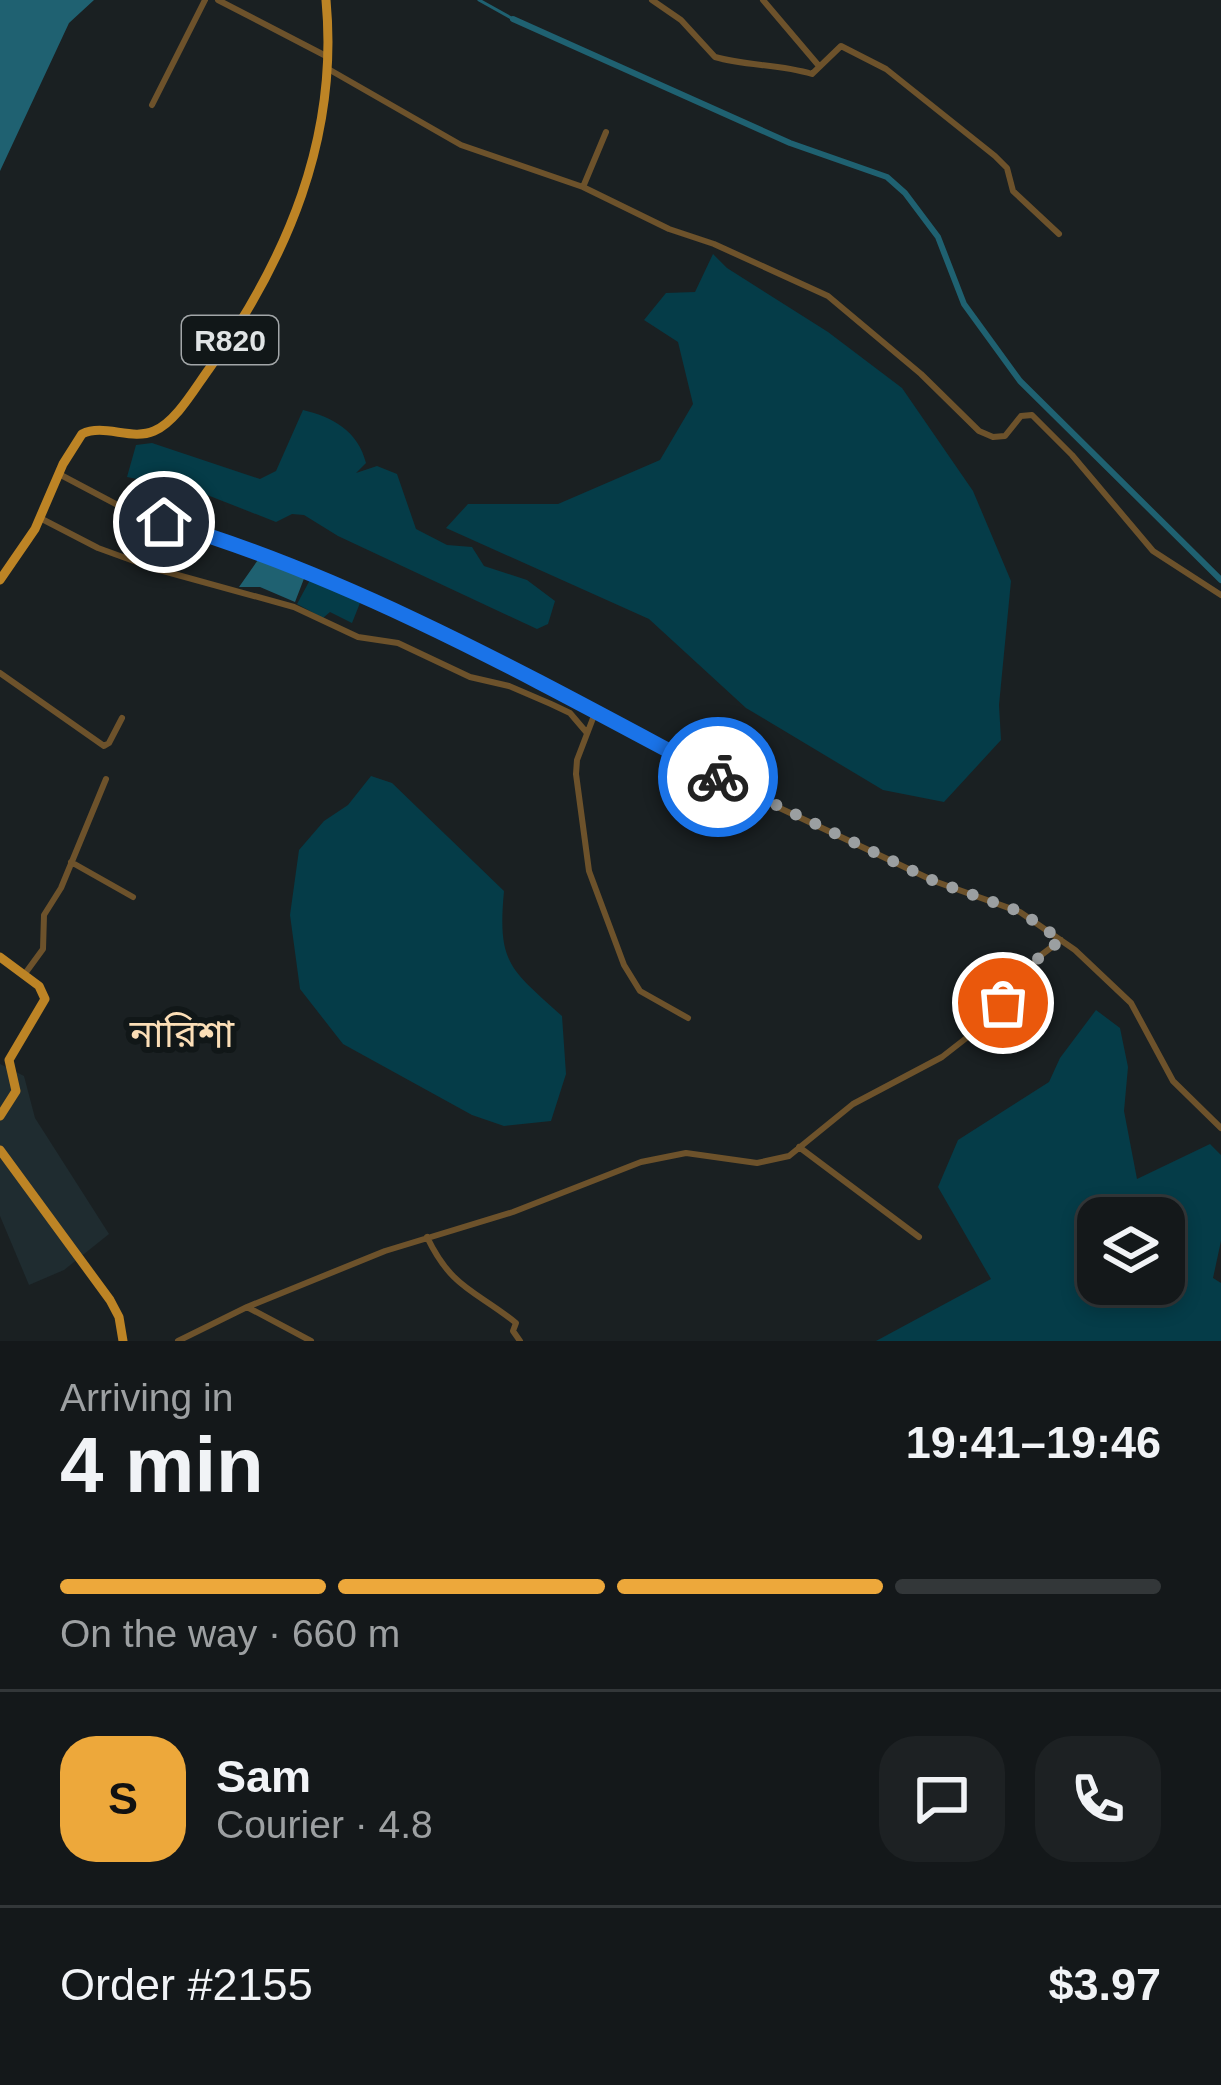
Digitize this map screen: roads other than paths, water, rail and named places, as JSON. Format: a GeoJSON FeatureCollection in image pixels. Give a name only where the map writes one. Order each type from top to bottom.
{"type":"FeatureCollection","features":[{"type":"Feature","properties":{"kind":"main road","name":"R820"},"geometry":{"type":"LineString","coordinates":[[0,580],[40,518],[82,434],[88,430],[144,434],[159,429],[193,392],[252,307],[301,199],[325,109],[330,70],[326,0]]}},
{"type":"Feature","properties":{"kind":"main road"},"geometry":{"type":"LineString","coordinates":[[0,957],[44,991],[45,999],[8,1060],[16,1091],[0,1116]]}},
{"type":"Feature","properties":{"kind":"main road"},"geometry":{"type":"LineString","coordinates":[[0,1150],[110,1300],[119,1317],[122,1341]]}},
{"type":"Feature","properties":{"kind":"street"},"geometry":{"type":"LineString","coordinates":[[152,104],[205,0]]}},
{"type":"Feature","properties":{"kind":"street"},"geometry":{"type":"LineString","coordinates":[[218,0],[330,57]]}},
{"type":"Feature","properties":{"kind":"street"},"geometry":{"type":"LineString","coordinates":[[652,0],[681,20],[715,57],[788,66],[812,74],[845,45],[886,69],[994,156],[1007,168],[1013,191],[1059,234]]}},
{"type":"Feature","properties":{"kind":"street"},"geometry":{"type":"LineString","coordinates":[[763,0],[819,67]]}},
{"type":"Feature","properties":{"kind":"street"},"geometry":{"type":"LineString","coordinates":[[330,70],[461,145],[583,188],[828,296],[988,436],[1005,436],[1021,416],[1032,416],[1154,551],[1221,596]]}},
{"type":"Feature","properties":{"kind":"street"},"geometry":{"type":"LineString","coordinates":[[583,188],[606,132]]}},
{"type":"Feature","properties":{"kind":"street"},"geometry":{"type":"LineString","coordinates":[[58,474],[127,510],[207,534],[409,619],[750,794],[934,881],[1021,912],[1061,940],[1131,1003],[1174,1081],[1221,1128]]}},
{"type":"Feature","properties":{"kind":"street"},"geometry":{"type":"LineString","coordinates":[[40,518],[98,548],[156,569],[294,607],[358,638],[398,643],[470,677],[509,686],[569,713],[587,733]]}},
{"type":"Feature","properties":{"kind":"street"},"geometry":{"type":"LineString","coordinates":[[0,673],[104,746],[122,718]]}},
{"type":"Feature","properties":{"kind":"street"},"geometry":{"type":"LineString","coordinates":[[595,713],[576,774],[589,871],[624,964],[640,991],[688,1018]]}},
{"type":"Feature","properties":{"kind":"street"},"geometry":{"type":"LineString","coordinates":[[24,975],[43,949],[44,915],[106,779]]}},
{"type":"Feature","properties":{"kind":"street"},"geometry":{"type":"LineString","coordinates":[[70,862],[133,897]]}},
{"type":"Feature","properties":{"kind":"street"},"geometry":{"type":"LineString","coordinates":[[178,1341],[247,1307],[427,1237],[513,1212],[641,1162],[672,1154],[757,1163],[789,1156],[853,1104],[942,1058],[982,1025],[1040,956],[1061,940]]}},
{"type":"Feature","properties":{"kind":"street"},"geometry":{"type":"LineString","coordinates":[[799,1147],[919,1237]]}},
{"type":"Feature","properties":{"kind":"street"},"geometry":{"type":"LineString","coordinates":[[427,1237],[440,1265],[460,1286],[516,1323],[513,1331],[520,1341]]}},
{"type":"Feature","properties":{"kind":"street"},"geometry":{"type":"LineString","coordinates":[[247,1307],[310,1341]]}},
{"type":"Feature","properties":{"kind":"waterway"},"geometry":{"type":"LineString","coordinates":[[479,0],[513,19]]}},
{"type":"Feature","properties":{"kind":"waterway"},"geometry":{"type":"LineString","coordinates":[[513,19],[790,143],[887,177],[938,237],[964,304],[1020,381],[1221,580]]}},
{"type":"Feature","properties":{"kind":"district","name":"নারিশা"},"geometry":{"type":"Point","coordinates":[182,1033]}}]}
